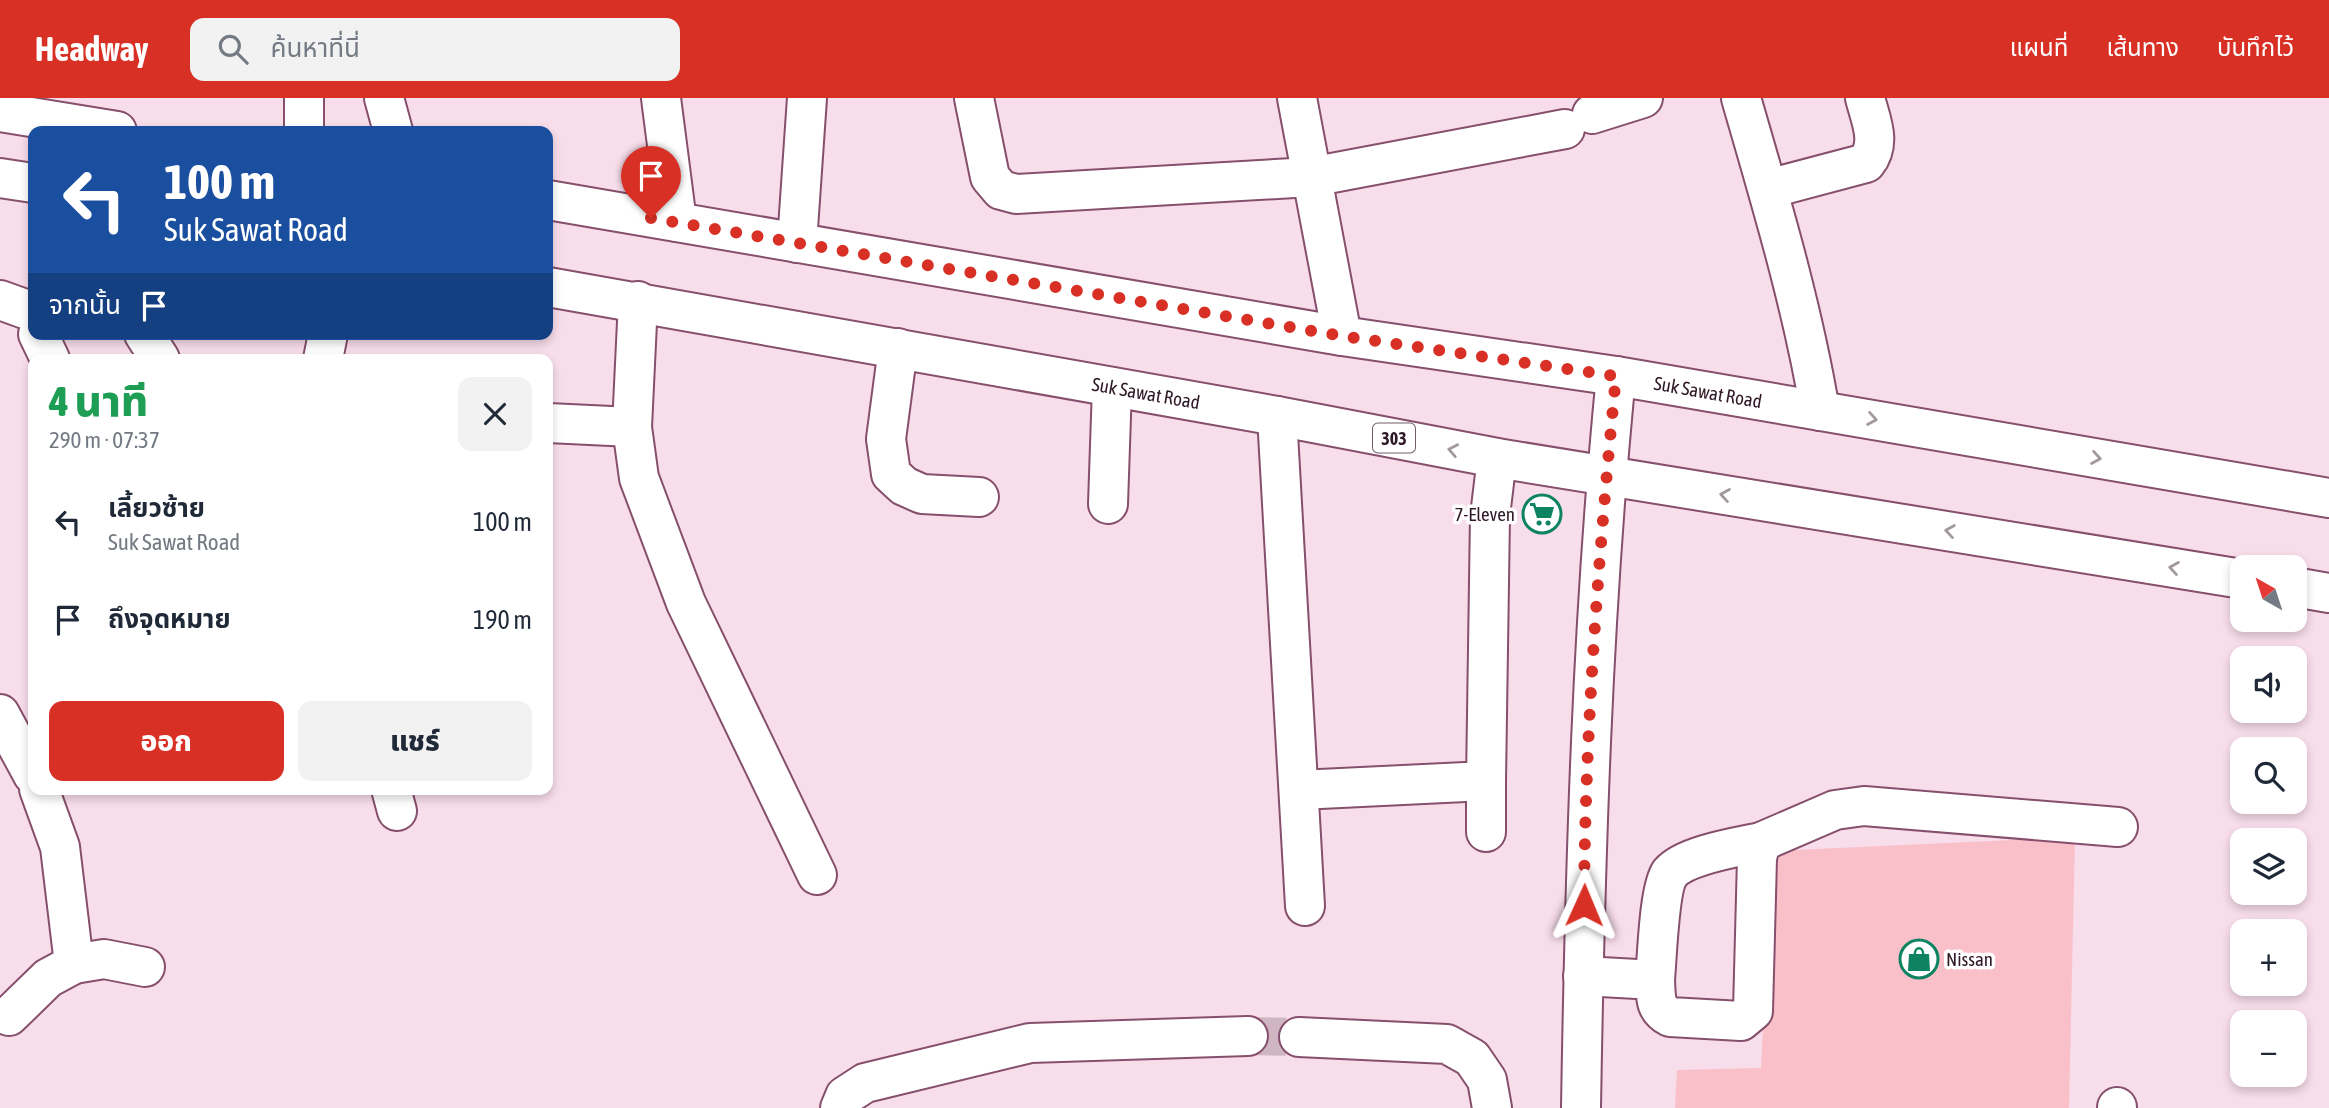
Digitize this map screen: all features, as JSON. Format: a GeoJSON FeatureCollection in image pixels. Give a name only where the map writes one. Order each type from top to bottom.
{"type":"FeatureCollection","features":[{"type":"Feature","properties":{"kind":"main road"},"geometry":{"type":"LineString","coordinates":[[303,98],[304,126]]}},
{"type":"Feature","properties":{"kind":"main road"},"geometry":{"type":"LineString","coordinates":[[384,98],[392,126]]}},
{"type":"Feature","properties":{"kind":"main road"},"geometry":{"type":"LineString","coordinates":[[661,98],[677,222]]}},
{"type":"Feature","properties":{"kind":"main road"},"geometry":{"type":"LineString","coordinates":[[797,243],[807,98]]}},
{"type":"Feature","properties":{"kind":"main road"},"geometry":{"type":"LineString","coordinates":[[974,98],[990,177],[1001,190],[1016,194],[1311,177],[1579,122],[1643,98]]}},
{"type":"Feature","properties":{"kind":"main road"},"geometry":{"type":"LineString","coordinates":[[1297,98],[1342,336]]}},
{"type":"Feature","properties":{"kind":"main road"},"geometry":{"type":"LineString","coordinates":[[1741,98],[1808,340],[1820,411]]}},
{"type":"Feature","properties":{"kind":"main road"},"geometry":{"type":"LineString","coordinates":[[1768,189],[1866,163],[1875,152],[1875,136],[1865,98]]}},
{"type":"Feature","properties":{"kind":"main road"},"geometry":{"type":"LineString","coordinates":[[0,112],[86,126]]}},
{"type":"Feature","properties":{"kind":"main road"},"geometry":{"type":"LineString","coordinates":[[0,178],[28,182]]}},
{"type":"Feature","properties":{"kind":"main road","name":"Suk Sawat Road"},"geometry":{"type":"LineString","coordinates":[[553,201],[1342,336],[1616,376],[2329,498]]}},
{"type":"Feature","properties":{"kind":"main road","name":"Suk Sawat Road"},"geometry":{"type":"LineString","coordinates":[[553,288],[1277,416],[1497,458],[2230,577]]}},
{"type":"Feature","properties":{"kind":"main road"},"geometry":{"type":"LineString","coordinates":[[638,301],[632,427],[639,478],[686,603],[817,875]]}},
{"type":"Feature","properties":{"kind":"main road"},"geometry":{"type":"LineString","coordinates":[[898,348],[886,439],[891,474],[904,486],[922,494],[979,497]]}},
{"type":"Feature","properties":{"kind":"main road"},"geometry":{"type":"LineString","coordinates":[[1581,1108],[1586,819],[1606,476],[1616,376]]}},
{"type":"Feature","properties":{"kind":"main road"},"geometry":{"type":"LineString","coordinates":[[1108,504],[1112,387]]}},
{"type":"Feature","properties":{"kind":"main road"},"geometry":{"type":"LineString","coordinates":[[1277,416],[1305,906]]}},
{"type":"Feature","properties":{"kind":"main road"},"geometry":{"type":"LineString","coordinates":[[553,423],[632,427]]}},
{"type":"Feature","properties":{"kind":"main road"},"geometry":{"type":"LineString","coordinates":[[1486,832],[1490,516],[1497,458]]}},
{"type":"Feature","properties":{"kind":"main road"},"geometry":{"type":"LineString","coordinates":[[2307,589],[2329,593]]}},
{"type":"Feature","properties":{"kind":"main road"},"geometry":{"type":"LineString","coordinates":[[0,715],[28,766]]}},
{"type":"Feature","properties":{"kind":"main road"},"geometry":{"type":"LineString","coordinates":[[1299,790],[1486,781]]}},
{"type":"Feature","properties":{"kind":"main road"},"geometry":{"type":"LineString","coordinates":[[41,795],[60,847],[74,964]]}},
{"type":"Feature","properties":{"kind":"main road"},"geometry":{"type":"LineString","coordinates":[[1761,842],[1757,858],[1753,1011],[1741,1021],[1670,1017],[1661,1012],[1656,1003],[1655,980],[1664,889],[1670,874],[1683,863],[1761,842],[1835,810],[1864,806],[2118,827]]}},
{"type":"Feature","properties":{"kind":"main road"},"geometry":{"type":"LineString","coordinates":[[9,1016],[48,978],[74,964],[104,959],[145,967]]}},
{"type":"Feature","properties":{"kind":"main road"},"geometry":{"type":"LineString","coordinates":[[1583,976],[1655,980]]}},
{"type":"Feature","properties":{"kind":"main road"},"geometry":{"type":"LineString","coordinates":[[840,1108],[845,1096],[865,1083],[1030,1043],[1248,1036]]}},
{"type":"Feature","properties":{"kind":"main road"},"geometry":{"type":"LineString","coordinates":[[1299,1037],[1447,1044],[1472,1058],[1487,1080],[1492,1108]]}},
{"type":"Feature","properties":{"kind":"building","name":"Nissan"},"geometry":{"type":"Polygon","coordinates":[[[2075,837],[2069,1108],[1675,1108],[1677,1070],[1761,1068],[1772,851],[2075,837]]]}},
{"type":"Feature","properties":{"kind":"tunnel"},"geometry":{"type":"LineString","coordinates":[[1248,1036],[1299,1037]]}},
{"type":"Feature","properties":{"kind":"place","name":"7-Eleven"},"geometry":{"type":"Point","coordinates":[1542,514]}},
{"type":"Feature","properties":{"kind":"place","name":"Nissan"},"geometry":{"type":"Point","coordinates":[1919,959]}},
{"type":"Feature","properties":{"kind":"route"},"geometry":{"type":"LineString","coordinates":[[651,218],[1342,336],[1616,376],[1604,502],[1586,819],[1584,905]]}}]}
